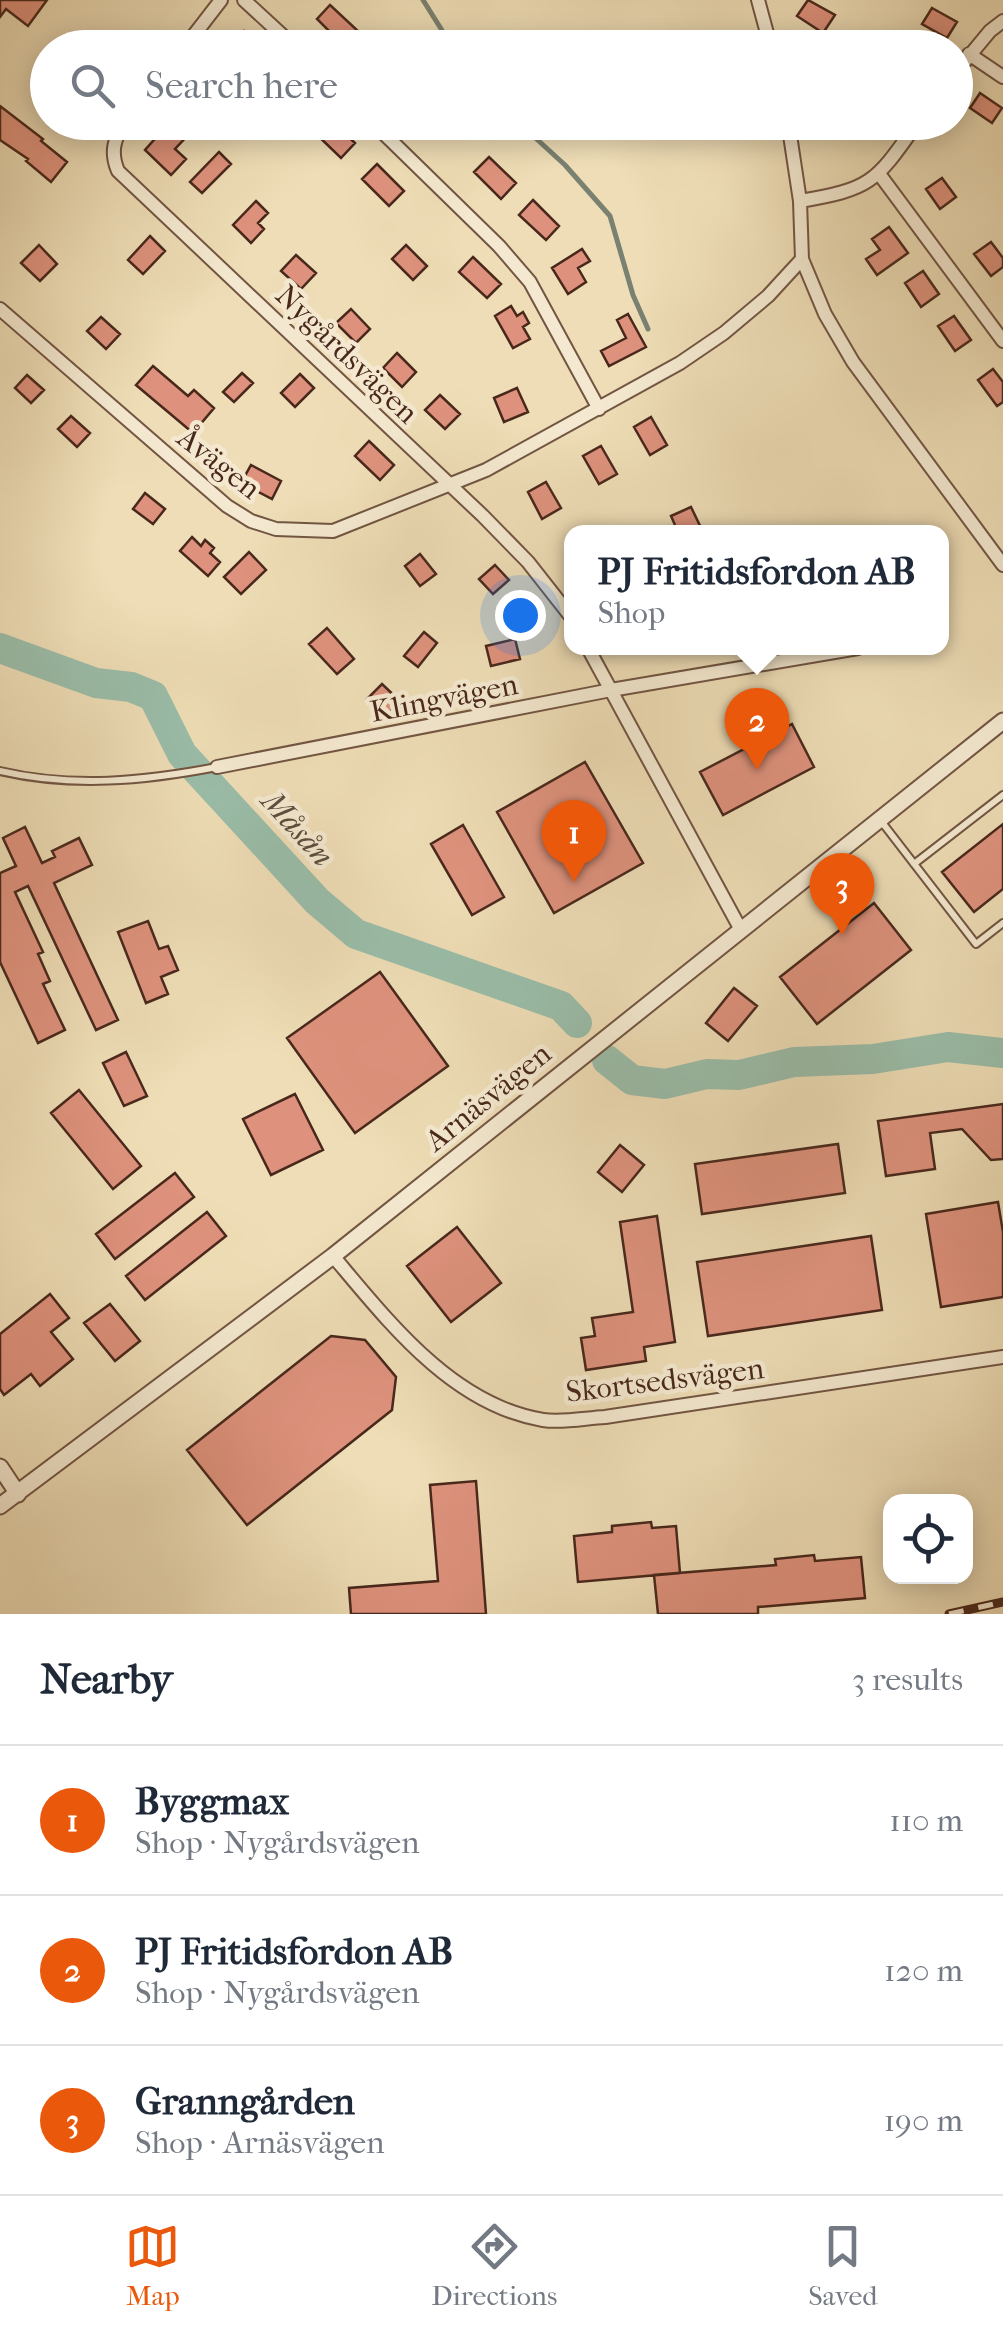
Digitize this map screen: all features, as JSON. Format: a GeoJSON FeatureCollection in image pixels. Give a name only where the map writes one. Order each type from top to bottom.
{"type":"FeatureCollection","features":[{"type":"Feature","properties":{"kind":"street"},"geometry":{"type":"LineString","coordinates":[[198,30],[221,0]]}},
{"type":"Feature","properties":{"kind":"street"},"geometry":{"type":"LineString","coordinates":[[244,0],[276,30]]}},
{"type":"Feature","properties":{"kind":"street"},"geometry":{"type":"LineString","coordinates":[[758,0],[766,30]]}},
{"type":"Feature","properties":{"kind":"street"},"geometry":{"type":"LineString","coordinates":[[973,50],[1003,20]]}},
{"type":"Feature","properties":{"kind":"street"},"geometry":{"type":"LineString","coordinates":[[973,57],[1003,77]]}},
{"type":"Feature","properties":{"kind":"street","name":"Nygårdsvägen"},"geometry":{"type":"LineString","coordinates":[[114,140],[118,172],[528,562],[564,608]]}},
{"type":"Feature","properties":{"kind":"street"},"geometry":{"type":"LineString","coordinates":[[390,140],[499,246],[530,282],[599,409]]}},
{"type":"Feature","properties":{"kind":"street"},"geometry":{"type":"LineString","coordinates":[[791,140],[800,201],[802,259],[824,314],[853,362],[1001,557]]}},
{"type":"Feature","properties":{"kind":"street"},"geometry":{"type":"LineString","coordinates":[[800,201],[849,190],[880,175],[905,140]]}},
{"type":"Feature","properties":{"kind":"street"},"geometry":{"type":"LineString","coordinates":[[880,175],[1003,341]]}},
{"type":"Feature","properties":{"kind":"street","name":"Åvägen"},"geometry":{"type":"LineString","coordinates":[[0,309],[227,506],[251,520],[299,533],[333,531],[486,470],[599,409],[724,332],[768,296],[802,259]]}},
{"type":"Feature","properties":{"kind":"street"},"geometry":{"type":"LineString","coordinates":[[592,655],[741,930]]}},
{"type":"Feature","properties":{"kind":"street","name":"Klingvägen"},"geometry":{"type":"LineString","coordinates":[[217,767],[611,690],[817,655]]}},
{"type":"Feature","properties":{"kind":"street","name":"Arnäsvägen"},"geometry":{"type":"LineString","coordinates":[[0,1506],[333,1256],[1003,721]]}},
{"type":"Feature","properties":{"kind":"street","name":"Skortsedsvägen"},"geometry":{"type":"LineString","coordinates":[[333,1256],[388,1322],[450,1377],[492,1404],[544,1420],[605,1416],[1003,1357]]}},
{"type":"Feature","properties":{"kind":"street"},"geometry":{"type":"LineString","coordinates":[[0,1467],[18,1494]]}},
{"type":"Feature","properties":{"kind":"lane","name":"Klingvägen"},"geometry":{"type":"LineString","coordinates":[[0,771],[101,783],[217,767]]}},
{"type":"Feature","properties":{"kind":"lane"},"geometry":{"type":"LineString","coordinates":[[914,864],[1003,795]]}},
{"type":"Feature","properties":{"kind":"lane"},"geometry":{"type":"LineString","coordinates":[[880,820],[976,944],[1003,923]]}},
{"type":"Feature","properties":{"kind":"building"},"geometry":{"type":"Polygon","coordinates":[[[0,0],[47,0],[28,26],[6,9],[0,17],[0,0]]]}},
{"type":"Feature","properties":{"kind":"building"},"geometry":{"type":"Polygon","coordinates":[[[808,0],[835,15],[825,30],[797,16],[808,0]]]}},
{"type":"Feature","properties":{"kind":"building"},"geometry":{"type":"Polygon","coordinates":[[[330,5],[357,30],[328,30],[317,19],[330,5]]]}},
{"type":"Feature","properties":{"kind":"building"},"geometry":{"type":"Polygon","coordinates":[[[932,8],[957,22],[952,30],[933,30],[922,24],[932,8]]]}},
{"type":"Feature","properties":{"kind":"building"},"geometry":{"type":"Polygon","coordinates":[[[980,93],[1002,108],[992,123],[973,110],[980,93]]]}},
{"type":"Feature","properties":{"kind":"building"},"geometry":{"type":"Polygon","coordinates":[[[0,106],[30,129],[30,140],[42,140],[67,162],[51,182],[28,159],[0,140],[0,106]]]}},
{"type":"Feature","properties":{"kind":"building"},"geometry":{"type":"Polygon","coordinates":[[[154,140],[183,140],[175,149],[186,159],[171,175],[145,150],[154,140]]]}},
{"type":"Feature","properties":{"kind":"building"},"geometry":{"type":"Polygon","coordinates":[[[322,140],[355,143],[341,158],[322,140]]]}},
{"type":"Feature","properties":{"kind":"building"},"geometry":{"type":"Polygon","coordinates":[[[219,152],[231,164],[202,193],[190,182],[219,152]]]}},
{"type":"Feature","properties":{"kind":"building"},"geometry":{"type":"Polygon","coordinates":[[[489,157],[516,183],[501,199],[474,172],[489,157]]]}},
{"type":"Feature","properties":{"kind":"building"},"geometry":{"type":"Polygon","coordinates":[[[377,164],[404,191],[389,206],[362,179],[377,164]]]}},
{"type":"Feature","properties":{"kind":"building"},"geometry":{"type":"Polygon","coordinates":[[[942,178],[956,197],[940,209],[926,189],[942,178]]]}},
{"type":"Feature","properties":{"kind":"building"},"geometry":{"type":"Polygon","coordinates":[[[533,200],[559,226],[546,240],[519,215],[533,200]]]}},
{"type":"Feature","properties":{"kind":"building"},"geometry":{"type":"Polygon","coordinates":[[[256,201],[268,213],[258,223],[264,229],[251,243],[233,225],[256,201]]]}},
{"type":"Feature","properties":{"kind":"building"},"geometry":{"type":"Polygon","coordinates":[[[889,227],[908,253],[877,275],[866,259],[880,250],[872,239],[889,227]]]}},
{"type":"Feature","properties":{"kind":"building"},"geometry":{"type":"Polygon","coordinates":[[[150,236],[165,251],[143,274],[128,260],[150,236]]]}},
{"type":"Feature","properties":{"kind":"building"},"geometry":{"type":"Polygon","coordinates":[[[991,242],[1003,258],[1003,267],[991,276],[974,254],[991,242]]]}},
{"type":"Feature","properties":{"kind":"building"},"geometry":{"type":"Polygon","coordinates":[[[39,245],[57,264],[40,281],[21,263],[39,245]]]}},
{"type":"Feature","properties":{"kind":"building"},"geometry":{"type":"Polygon","coordinates":[[[406,245],[427,266],[413,280],[392,259],[406,245]]]}},
{"type":"Feature","properties":{"kind":"building"},"geometry":{"type":"Polygon","coordinates":[[[582,249],[590,261],[578,268],[586,282],[568,294],[552,268],[582,249]]]}},
{"type":"Feature","properties":{"kind":"building"},"geometry":{"type":"Polygon","coordinates":[[[296,255],[316,273],[301,289],[281,271],[296,255]]]}},
{"type":"Feature","properties":{"kind":"building"},"geometry":{"type":"Polygon","coordinates":[[[473,257],[501,284],[487,298],[459,272],[473,257]]]}},
{"type":"Feature","properties":{"kind":"building"},"geometry":{"type":"Polygon","coordinates":[[[923,271],[939,294],[921,307],[905,283],[923,271]]]}},
{"type":"Feature","properties":{"kind":"building"},"geometry":{"type":"Polygon","coordinates":[[[511,306],[517,316],[523,312],[529,323],[523,327],[530,339],[513,348],[495,316],[511,306]]]}},
{"type":"Feature","properties":{"kind":"building"},"geometry":{"type":"Polygon","coordinates":[[[351,309],[370,329],[356,343],[336,323],[351,309]]]}},
{"type":"Feature","properties":{"kind":"building"},"geometry":{"type":"Polygon","coordinates":[[[628,314],[646,347],[609,366],[601,351],[626,338],[617,320],[628,314]]]}},
{"type":"Feature","properties":{"kind":"building"},"geometry":{"type":"Polygon","coordinates":[[[954,316],[971,340],[955,351],[938,326],[954,316]]]}},
{"type":"Feature","properties":{"kind":"building"},"geometry":{"type":"Polygon","coordinates":[[[101,317],[120,334],[106,349],[87,331],[101,317]]]}},
{"type":"Feature","properties":{"kind":"building"},"geometry":{"type":"Polygon","coordinates":[[[397,353],[416,372],[402,387],[383,368],[397,353]]]}},
{"type":"Feature","properties":{"kind":"building"},"geometry":{"type":"Polygon","coordinates":[[[153,366],[188,396],[194,390],[214,408],[193,433],[136,385],[153,366]]]}},
{"type":"Feature","properties":{"kind":"building"},"geometry":{"type":"Polygon","coordinates":[[[993,369],[1003,382],[1003,402],[997,406],[978,380],[993,369]]]}},
{"type":"Feature","properties":{"kind":"building"},"geometry":{"type":"Polygon","coordinates":[[[242,373],[253,383],[234,402],[223,392],[242,373]]]}},
{"type":"Feature","properties":{"kind":"building"},"geometry":{"type":"Polygon","coordinates":[[[300,374],[314,388],[295,407],[281,393],[300,374]]]}},
{"type":"Feature","properties":{"kind":"building"},"geometry":{"type":"Polygon","coordinates":[[[27,375],[44,390],[31,403],[15,388],[27,375]]]}},
{"type":"Feature","properties":{"kind":"building"},"geometry":{"type":"Polygon","coordinates":[[[517,388],[528,412],[504,422],[494,398],[517,388]]]}},
{"type":"Feature","properties":{"kind":"building"},"geometry":{"type":"Polygon","coordinates":[[[440,395],[460,414],[445,429],[425,410],[440,395]]]}},
{"type":"Feature","properties":{"kind":"building"},"geometry":{"type":"Polygon","coordinates":[[[71,416],[90,433],[77,447],[58,429],[71,416]]]}},
{"type":"Feature","properties":{"kind":"building"},"geometry":{"type":"Polygon","coordinates":[[[651,417],[667,445],[650,455],[634,427],[651,417]]]}},
{"type":"Feature","properties":{"kind":"building"},"geometry":{"type":"Polygon","coordinates":[[[369,441],[394,465],[380,480],[355,456],[369,441]]]}},
{"type":"Feature","properties":{"kind":"building"},"geometry":{"type":"Polygon","coordinates":[[[601,446],[617,474],[599,484],[583,456],[601,446]]]}},
{"type":"Feature","properties":{"kind":"building"},"geometry":{"type":"Polygon","coordinates":[[[251,465],[281,481],[272,499],[241,483],[251,465]]]}},
{"type":"Feature","properties":{"kind":"building"},"geometry":{"type":"Polygon","coordinates":[[[546,482],[561,508],[542,519],[528,492],[546,482]]]}},
{"type":"Feature","properties":{"kind":"building"},"geometry":{"type":"Polygon","coordinates":[[[145,493],[165,509],[153,524],[133,509],[145,493]]]}},
{"type":"Feature","properties":{"kind":"building"},"geometry":{"type":"Polygon","coordinates":[[[691,507],[700,525],[675,525],[671,516],[691,507]]]}},
{"type":"Feature","properties":{"kind":"building"},"geometry":{"type":"Polygon","coordinates":[[[192,537],[201,546],[205,540],[214,548],[210,553],[220,562],[208,576],[180,551],[192,537]]]}},
{"type":"Feature","properties":{"kind":"building"},"geometry":{"type":"Polygon","coordinates":[[[249,552],[266,570],[241,594],[224,577],[249,552]]]}},
{"type":"Feature","properties":{"kind":"building"},"geometry":{"type":"Polygon","coordinates":[[[420,554],[436,574],[420,586],[405,566],[420,554]]]}},
{"type":"Feature","properties":{"kind":"building"},"geometry":{"type":"Polygon","coordinates":[[[495,565],[509,580],[493,594],[479,579],[495,565]]]}},
{"type":"Feature","properties":{"kind":"building"},"geometry":{"type":"Polygon","coordinates":[[[327,628],[354,659],[337,674],[309,644],[327,628]]]}},
{"type":"Feature","properties":{"kind":"building"},"geometry":{"type":"Polygon","coordinates":[[[424,632],[437,643],[418,667],[404,656],[424,632]]]}},
{"type":"Feature","properties":{"kind":"building"},"geometry":{"type":"Polygon","coordinates":[[[515,639],[520,659],[491,666],[486,646],[515,639]]]}},
{"type":"Feature","properties":{"kind":"building"},"geometry":{"type":"Polygon","coordinates":[[[382,684],[400,701],[385,717],[367,699],[382,684]]]}},
{"type":"Feature","properties":{"kind":"building"},"geometry":{"type":"Polygon","coordinates":[[[792,724],[814,767],[723,815],[700,772],[792,724]]]}},
{"type":"Feature","properties":{"kind":"building"},"geometry":{"type":"Polygon","coordinates":[[[585,762],[643,863],[554,913],[497,812],[585,762]]]}},
{"type":"Feature","properties":{"kind":"building"},"geometry":{"type":"Polygon","coordinates":[[[1003,824],[1003,889],[974,912],[942,872],[1003,824]]]}},
{"type":"Feature","properties":{"kind":"building"},"geometry":{"type":"Polygon","coordinates":[[[463,825],[504,897],[472,915],[431,844],[463,825]]]}},
{"type":"Feature","properties":{"kind":"building"},"geometry":{"type":"Polygon","coordinates":[[[25,827],[42,863],[55,857],[52,851],[79,838],[92,865],[54,883],[118,1020],[96,1030],[28,886],[15,892],[43,952],[38,954],[50,981],[43,984],[65,1030],[38,1043],[0,962],[0,873],[16,866],[3,838],[25,827]]]}},
{"type":"Feature","properties":{"kind":"building"},"geometry":{"type":"Polygon","coordinates":[[[874,903],[911,950],[817,1024],[780,977],[874,903]]]}},
{"type":"Feature","properties":{"kind":"building"},"geometry":{"type":"Polygon","coordinates":[[[148,921],[159,949],[168,946],[178,970],[161,977],[168,994],[146,1003],[118,932],[148,921]]]}},
{"type":"Feature","properties":{"kind":"building"},"geometry":{"type":"Polygon","coordinates":[[[380,972],[448,1066],[355,1133],[287,1038],[380,972]]]}},
{"type":"Feature","properties":{"kind":"building"},"geometry":{"type":"Polygon","coordinates":[[[734,988],[757,1006],[728,1041],[706,1023],[734,988]]]}},
{"type":"Feature","properties":{"kind":"building"},"geometry":{"type":"Polygon","coordinates":[[[126,1052],[147,1096],[124,1106],[103,1063],[126,1052]]]}},
{"type":"Feature","properties":{"kind":"building"},"geometry":{"type":"Polygon","coordinates":[[[79,1090],[141,1166],[113,1189],[51,1113],[79,1090]]]}},
{"type":"Feature","properties":{"kind":"building"},"geometry":{"type":"Polygon","coordinates":[[[295,1094],[323,1150],[271,1175],[243,1119],[295,1094]]]}},
{"type":"Feature","properties":{"kind":"building"},"geometry":{"type":"Polygon","coordinates":[[[1003,1104],[1003,1159],[991,1160],[962,1129],[930,1133],[935,1169],[886,1176],[878,1121],[1003,1104]]]}},
{"type":"Feature","properties":{"kind":"building"},"geometry":{"type":"Polygon","coordinates":[[[838,1144],[845,1193],[702,1214],[695,1164],[838,1144]]]}},
{"type":"Feature","properties":{"kind":"building"},"geometry":{"type":"Polygon","coordinates":[[[620,1145],[644,1165],[622,1192],[598,1172],[620,1145]]]}},
{"type":"Feature","properties":{"kind":"building"},"geometry":{"type":"Polygon","coordinates":[[[175,1173],[194,1197],[115,1259],[96,1234],[175,1173]]]}},
{"type":"Feature","properties":{"kind":"building"},"geometry":{"type":"Polygon","coordinates":[[[998,1202],[1003,1232],[1003,1297],[941,1307],[926,1214],[998,1202]]]}},
{"type":"Feature","properties":{"kind":"building"},"geometry":{"type":"Polygon","coordinates":[[[207,1212],[226,1236],[145,1300],[126,1276],[207,1212]]]}},
{"type":"Feature","properties":{"kind":"building"},"geometry":{"type":"Polygon","coordinates":[[[657,1216],[675,1342],[644,1347],[646,1361],[586,1370],[581,1338],[595,1336],[592,1318],[633,1312],[620,1222],[657,1216]]]}},
{"type":"Feature","properties":{"kind":"building"},"geometry":{"type":"Polygon","coordinates":[[[457,1227],[501,1283],[451,1322],[407,1266],[457,1227]]]}},
{"type":"Feature","properties":{"kind":"building"},"geometry":{"type":"Polygon","coordinates":[[[871,1236],[882,1310],[708,1336],[697,1262],[871,1236]]]}},
{"type":"Feature","properties":{"kind":"building"},"geometry":{"type":"Polygon","coordinates":[[[50,1294],[69,1318],[51,1332],[73,1359],[40,1386],[31,1374],[4,1395],[0,1389],[0,1334],[50,1294]]]}},
{"type":"Feature","properties":{"kind":"building"},"geometry":{"type":"Polygon","coordinates":[[[110,1304],[140,1341],[115,1361],[84,1323],[110,1304]]]}},
{"type":"Feature","properties":{"kind":"building"},"geometry":{"type":"Polygon","coordinates":[[[331,1336],[365,1340],[396,1377],[392,1410],[247,1525],[187,1450],[331,1336]]]}},
{"type":"Feature","properties":{"kind":"building"},"geometry":{"type":"Polygon","coordinates":[[[476,1481],[486,1614],[351,1614],[349,1588],[438,1581],[430,1485],[476,1481]]]}},
{"type":"Feature","properties":{"kind":"building"},"geometry":{"type":"Polygon","coordinates":[[[651,1522],[652,1528],[676,1526],[680,1573],[578,1582],[574,1536],[612,1532],[612,1526],[651,1522]]]}},
{"type":"Feature","properties":{"kind":"building"},"geometry":{"type":"Polygon","coordinates":[[[814,1555],[815,1561],[861,1557],[865,1598],[758,1607],[758,1614],[658,1614],[654,1575],[776,1565],[775,1559],[814,1555]]]}},
{"type":"Feature","properties":{"kind":"waterway"},"geometry":{"type":"LineString","coordinates":[[423,0],[442,30]]}},
{"type":"Feature","properties":{"kind":"waterway"},"geometry":{"type":"LineString","coordinates":[[538,140],[610,216],[633,295],[648,329]]}},
{"type":"Feature","properties":{"kind":"waterway","name":"Måsån"},"geometry":{"type":"LineString","coordinates":[[0,648],[96,683],[131,687],[153,696],[182,754],[317,901],[356,934],[561,1006],[577,1023]]}},
{"type":"Feature","properties":{"kind":"waterway","name":"Måsån"},"geometry":{"type":"LineString","coordinates":[[607,1060],[632,1080],[665,1084],[707,1074],[739,1075],[794,1062],[873,1059],[948,1047],[1003,1053]]}},
{"type":"Feature","properties":{"kind":"railway"},"geometry":{"type":"LineString","coordinates":[[949,1614],[1003,1602]]}},
{"type":"Feature","properties":{"kind":"place","name":"PJ Fritidsfordon AB"},"geometry":{"type":"Point","coordinates":[757,770]}},
{"type":"Feature","properties":{"kind":"place","name":"Byggmax"},"geometry":{"type":"Point","coordinates":[574,882]}},
{"type":"Feature","properties":{"kind":"place","name":"Granngården"},"geometry":{"type":"Point","coordinates":[842,935]}}]}
